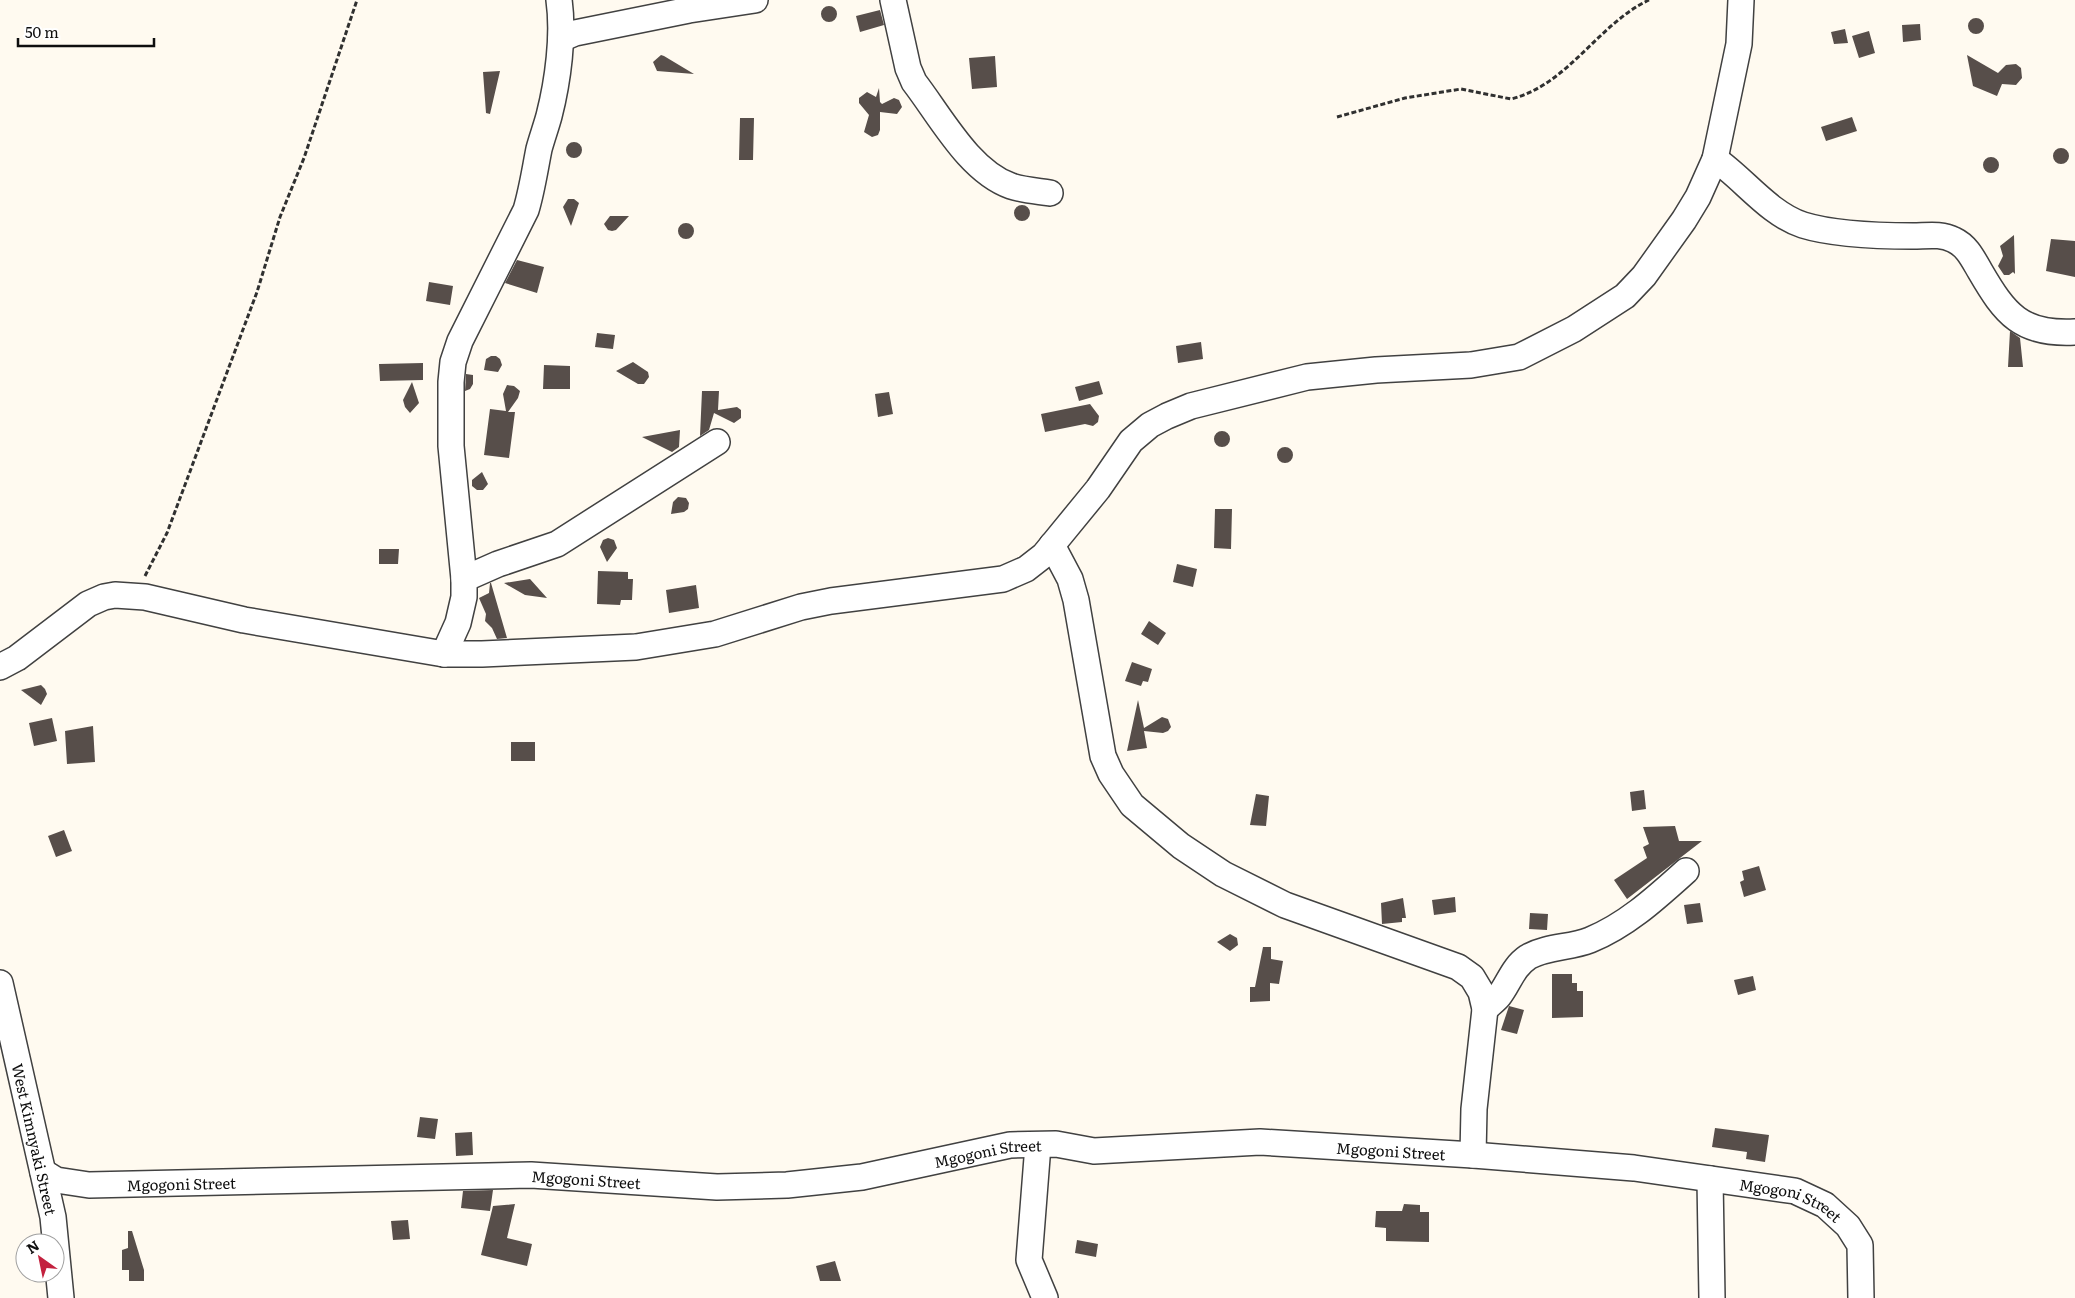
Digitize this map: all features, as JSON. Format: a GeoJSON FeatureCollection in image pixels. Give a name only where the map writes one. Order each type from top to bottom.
{"type":"FeatureCollection","features":[{"type":"Feature","properties":{"kind":"street"},"geometry":{"type":"LineString","coordinates":[[444,654],[458,623],[464,579],[451,446],[451,382],[453,362],[460,341],[526,210],[550,114],[561,39],[559,0]]}},
{"type":"Feature","properties":{"kind":"street"},"geometry":{"type":"LineString","coordinates":[[561,39],[575,33],[689,10],[755,0]]}},
{"type":"Feature","properties":{"kind":"street"},"geometry":{"type":"LineString","coordinates":[[893,0],[908,68],[914,82],[974,162],[987,174],[1012,186],[1050,193]]}},
{"type":"Feature","properties":{"kind":"street"},"geometry":{"type":"LineString","coordinates":[[0,666],[17,658],[88,604],[104,597],[129,594],[244,620],[444,654],[482,654],[636,647],[715,634],[801,607],[831,601],[1003,579],[1026,569],[1052,545],[1104,482],[1131,441],[1150,425],[1183,409],[1307,377],[1376,370],[1493,363],[1519,357],[1574,329],[1625,296],[1644,276],[1684,220],[1698,197],[1715,159],[1739,44],[1741,0]]}},
{"type":"Feature","properties":{"kind":"street"},"geometry":{"type":"LineString","coordinates":[[1715,159],[1775,209],[1802,224],[1819,229],[1875,234],[1930,234],[1953,239],[1964,247],[1973,258],[2002,307],[2010,316],[2024,324],[2041,329],[2075,332]]}},
{"type":"Feature","properties":{"kind":"street"},"geometry":{"type":"LineString","coordinates":[[464,579],[498,564],[557,544],[717,442]]}},
{"type":"Feature","properties":{"kind":"street"},"geometry":{"type":"LineString","coordinates":[[1052,545],[1070,579],[1076,600],[1103,756],[1111,774],[1132,805],[1167,835],[1223,874],[1285,905],[1458,967],[1472,977],[1481,992],[1485,1009],[1474,1109],[1473,1155]]}},
{"type":"Feature","properties":{"kind":"street"},"geometry":{"type":"LineString","coordinates":[[1485,1009],[1498,998],[1513,972],[1529,957],[1547,950],[1588,941],[1608,932],[1628,919],[1686,871]]}},
{"type":"Feature","properties":{"kind":"street","name":"West Kimnyaki Street"},"geometry":{"type":"LineString","coordinates":[[0,982],[44,1172],[52,1218],[61,1298]]}},
{"type":"Feature","properties":{"kind":"street","name":"Mgogoni Street"},"geometry":{"type":"LineString","coordinates":[[44,1172],[56,1180],[90,1184],[538,1175],[717,1186],[787,1185],[862,1177],[1010,1145],[1056,1144],[1094,1151],[1260,1142],[1473,1155],[1634,1168],[1794,1191],[1825,1205],[1848,1226],[1860,1245],[1861,1298]]}},
{"type":"Feature","properties":{"kind":"street"},"geometry":{"type":"LineString","coordinates":[[1038,1145],[1029,1260],[1045,1298]]}},
{"type":"Feature","properties":{"kind":"street"},"geometry":{"type":"LineString","coordinates":[[1710,1179],[1712,1298]]}},
{"type":"Feature","properties":{"kind":"path"},"geometry":{"type":"LineString","coordinates":[[129,594],[147,573],[167,533],[257,292],[280,217],[304,158],[357,0]]}},
{"type":"Feature","properties":{"kind":"path"},"geometry":{"type":"LineString","coordinates":[[1337,117],[1405,98],[1461,89],[1511,99],[1518,97],[1555,76],[1617,21],[1649,0]]}},
{"type":"Feature","properties":{"kind":"building"},"geometry":{"type":"Polygon","coordinates":[[[826,6],[832,6],[837,11],[835,20],[826,22],[821,17],[821,11],[826,6]]]}},
{"type":"Feature","properties":{"kind":"building"},"geometry":{"type":"Polygon","coordinates":[[[880,10],[884,25],[860,32],[856,16],[880,10]]]}},
{"type":"Feature","properties":{"kind":"building"},"geometry":{"type":"Polygon","coordinates":[[[1973,18],[1979,18],[1984,23],[1982,32],[1973,34],[1968,29],[1968,23],[1973,18]]]}},
{"type":"Feature","properties":{"kind":"building"},"geometry":{"type":"Polygon","coordinates":[[[1920,24],[1921,40],[1903,42],[1902,25],[1920,24]]]}},
{"type":"Feature","properties":{"kind":"building"},"geometry":{"type":"Polygon","coordinates":[[[1845,29],[1848,43],[1834,44],[1831,32],[1845,29]]]}},
{"type":"Feature","properties":{"kind":"building"},"geometry":{"type":"Polygon","coordinates":[[[1869,31],[1875,53],[1859,58],[1852,36],[1869,31]]]}},
{"type":"Feature","properties":{"kind":"building"},"geometry":{"type":"Polygon","coordinates":[[[661,55],[694,74],[657,71],[653,62],[661,55]]]}},
{"type":"Feature","properties":{"kind":"building"},"geometry":{"type":"Polygon","coordinates":[[[1967,55],[1998,73],[2006,65],[2016,64],[2021,68],[2022,78],[2016,85],[2002,84],[1997,96],[1973,86],[1967,55]]]}},
{"type":"Feature","properties":{"kind":"building"},"geometry":{"type":"Polygon","coordinates":[[[995,56],[997,87],[972,89],[969,58],[995,56]]]}},
{"type":"Feature","properties":{"kind":"building"},"geometry":{"type":"Polygon","coordinates":[[[500,71],[490,114],[486,113],[483,72],[500,71]]]}},
{"type":"Feature","properties":{"kind":"building"},"geometry":{"type":"Polygon","coordinates":[[[879,88],[880,102],[882,104],[894,98],[899,100],[902,107],[897,114],[880,112],[880,130],[878,135],[872,137],[864,132],[869,115],[859,103],[859,98],[867,92],[876,97],[879,88]]]}},
{"type":"Feature","properties":{"kind":"building"},"geometry":{"type":"Polygon","coordinates":[[[1852,117],[1857,131],[1826,141],[1821,127],[1852,117]]]}},
{"type":"Feature","properties":{"kind":"building"},"geometry":{"type":"Polygon","coordinates":[[[740,118],[754,118],[753,160],[739,160],[740,118]]]}},
{"type":"Feature","properties":{"kind":"building"},"geometry":{"type":"Polygon","coordinates":[[[571,142],[577,142],[582,147],[580,156],[571,158],[566,153],[566,147],[571,142]]]}},
{"type":"Feature","properties":{"kind":"building"},"geometry":{"type":"Polygon","coordinates":[[[2058,148],[2064,148],[2069,153],[2067,162],[2058,164],[2053,159],[2053,153],[2058,148]]]}},
{"type":"Feature","properties":{"kind":"building"},"geometry":{"type":"Polygon","coordinates":[[[1988,157],[1994,157],[1999,162],[1997,171],[1988,173],[1983,168],[1983,162],[1988,157]]]}},
{"type":"Feature","properties":{"kind":"building"},"geometry":{"type":"Polygon","coordinates":[[[568,199],[574,199],[579,203],[571,226],[563,207],[568,199]]]}},
{"type":"Feature","properties":{"kind":"building"},"geometry":{"type":"Polygon","coordinates":[[[1019,205],[1025,205],[1030,210],[1028,219],[1019,221],[1014,216],[1014,210],[1019,205]]]}},
{"type":"Feature","properties":{"kind":"building"},"geometry":{"type":"Polygon","coordinates":[[[610,216],[629,216],[616,230],[612,231],[608,230],[604,224],[610,216]]]}},
{"type":"Feature","properties":{"kind":"building"},"geometry":{"type":"Polygon","coordinates":[[[683,223],[689,223],[694,228],[692,237],[683,239],[678,234],[678,228],[683,223]]]}},
{"type":"Feature","properties":{"kind":"building"},"geometry":{"type":"Polygon","coordinates":[[[2014,235],[2015,274],[2013,272],[2009,275],[2004,275],[1998,266],[2003,256],[2000,246],[2014,235]]]}},
{"type":"Feature","properties":{"kind":"building"},"geometry":{"type":"Polygon","coordinates":[[[2051,239],[2075,241],[2075,277],[2046,271],[2051,239]]]}},
{"type":"Feature","properties":{"kind":"building"},"geometry":{"type":"Polygon","coordinates":[[[517,260],[544,267],[537,293],[505,283],[517,260]]]}},
{"type":"Feature","properties":{"kind":"building"},"geometry":{"type":"Polygon","coordinates":[[[429,282],[453,286],[450,305],[426,301],[429,282]]]}},
{"type":"Feature","properties":{"kind":"building"},"geometry":{"type":"Polygon","coordinates":[[[2010,331],[2020,338],[2023,367],[2008,367],[2010,331]]]}},
{"type":"Feature","properties":{"kind":"building"},"geometry":{"type":"Polygon","coordinates":[[[597,333],[615,335],[613,349],[595,347],[597,333]]]}},
{"type":"Feature","properties":{"kind":"building"},"geometry":{"type":"Polygon","coordinates":[[[1201,342],[1203,359],[1178,363],[1176,346],[1201,342]]]}},
{"type":"Feature","properties":{"kind":"building"},"geometry":{"type":"Polygon","coordinates":[[[496,356],[500,359],[502,365],[498,372],[484,370],[486,359],[496,356]]]}},
{"type":"Feature","properties":{"kind":"building"},"geometry":{"type":"Polygon","coordinates":[[[633,362],[648,372],[649,377],[644,384],[638,384],[616,371],[633,362]]]}},
{"type":"Feature","properties":{"kind":"building"},"geometry":{"type":"Polygon","coordinates":[[[423,363],[423,380],[380,381],[379,364],[423,363]]]}},
{"type":"Feature","properties":{"kind":"building"},"geometry":{"type":"Polygon","coordinates":[[[544,365],[570,366],[570,389],[543,389],[544,365]]]}},
{"type":"Feature","properties":{"kind":"building"},"geometry":{"type":"Polygon","coordinates":[[[466,374],[473,375],[473,384],[470,389],[465,391],[466,374]]]}},
{"type":"Feature","properties":{"kind":"building"},"geometry":{"type":"Polygon","coordinates":[[[1099,381],[1103,394],[1079,401],[1075,387],[1099,381]]]}},
{"type":"Feature","properties":{"kind":"building"},"geometry":{"type":"Polygon","coordinates":[[[412,382],[419,403],[410,413],[405,407],[403,400],[412,382]]]}},
{"type":"Feature","properties":{"kind":"building"},"geometry":{"type":"Polygon","coordinates":[[[507,385],[514,386],[520,391],[518,398],[508,412],[515,412],[509,458],[484,455],[490,409],[506,411],[503,394],[507,385]]]}},
{"type":"Feature","properties":{"kind":"building"},"geometry":{"type":"Polygon","coordinates":[[[702,391],[719,391],[718,410],[737,407],[741,410],[741,418],[734,423],[714,413],[709,430],[700,436],[702,391]]]}},
{"type":"Feature","properties":{"kind":"building"},"geometry":{"type":"Polygon","coordinates":[[[889,392],[893,414],[878,417],[875,394],[889,392]]]}},
{"type":"Feature","properties":{"kind":"building"},"geometry":{"type":"Polygon","coordinates":[[[1090,404],[1099,416],[1098,422],[1093,426],[1085,424],[1045,432],[1041,414],[1090,404]]]}},
{"type":"Feature","properties":{"kind":"building"},"geometry":{"type":"Polygon","coordinates":[[[680,430],[679,447],[672,452],[642,437],[680,430]]]}},
{"type":"Feature","properties":{"kind":"building"},"geometry":{"type":"Polygon","coordinates":[[[1219,431],[1225,431],[1230,436],[1228,445],[1219,447],[1214,442],[1214,436],[1219,431]]]}},
{"type":"Feature","properties":{"kind":"building"},"geometry":{"type":"Polygon","coordinates":[[[1282,447],[1288,447],[1293,452],[1291,461],[1282,463],[1277,458],[1277,452],[1282,447]]]}},
{"type":"Feature","properties":{"kind":"building"},"geometry":{"type":"Polygon","coordinates":[[[482,472],[488,484],[483,490],[477,490],[472,486],[472,480],[482,472]]]}},
{"type":"Feature","properties":{"kind":"building"},"geometry":{"type":"Polygon","coordinates":[[[678,497],[686,498],[689,503],[688,509],[684,512],[671,514],[673,502],[678,497]]]}},
{"type":"Feature","properties":{"kind":"building"},"geometry":{"type":"Polygon","coordinates":[[[1215,509],[1232,509],[1231,549],[1214,548],[1215,509]]]}},
{"type":"Feature","properties":{"kind":"building"},"geometry":{"type":"Polygon","coordinates":[[[608,538],[614,540],[617,548],[607,562],[600,547],[603,540],[608,538]]]}},
{"type":"Feature","properties":{"kind":"building"},"geometry":{"type":"Polygon","coordinates":[[[379,549],[399,549],[398,564],[379,564],[379,549]]]}},
{"type":"Feature","properties":{"kind":"building"},"geometry":{"type":"Polygon","coordinates":[[[1177,564],[1197,569],[1193,587],[1173,582],[1177,564]]]}},
{"type":"Feature","properties":{"kind":"building"},"geometry":{"type":"Polygon","coordinates":[[[598,571],[628,572],[628,579],[633,579],[632,600],[621,600],[620,605],[597,604],[598,571]]]}},
{"type":"Feature","properties":{"kind":"building"},"geometry":{"type":"Polygon","coordinates":[[[530,579],[547,598],[525,595],[504,583],[530,579]]]}},
{"type":"Feature","properties":{"kind":"building"},"geometry":{"type":"Polygon","coordinates":[[[490,583],[507,638],[497,639],[492,628],[485,621],[486,614],[479,598],[489,593],[490,583]]]}},
{"type":"Feature","properties":{"kind":"building"},"geometry":{"type":"Polygon","coordinates":[[[696,585],[699,608],[669,613],[666,590],[696,585]]]}},
{"type":"Feature","properties":{"kind":"building"},"geometry":{"type":"Polygon","coordinates":[[[1149,621],[1166,633],[1158,645],[1141,634],[1149,621]]]}},
{"type":"Feature","properties":{"kind":"building"},"geometry":{"type":"Polygon","coordinates":[[[1132,662],[1152,669],[1148,682],[1143,681],[1141,686],[1125,681],[1132,662]]]}},
{"type":"Feature","properties":{"kind":"building"},"geometry":{"type":"Polygon","coordinates":[[[41,685],[47,694],[41,705],[21,690],[41,685]]]}},
{"type":"Feature","properties":{"kind":"building"},"geometry":{"type":"Polygon","coordinates":[[[1138,700],[1144,728],[1162,717],[1168,719],[1171,727],[1163,733],[1144,731],[1147,748],[1127,751],[1138,700]]]}},
{"type":"Feature","properties":{"kind":"building"},"geometry":{"type":"Polygon","coordinates":[[[52,718],[57,741],[34,746],[29,723],[52,718]]]}},
{"type":"Feature","properties":{"kind":"building"},"geometry":{"type":"Polygon","coordinates":[[[93,726],[95,762],[67,764],[65,731],[93,726]]]}},
{"type":"Feature","properties":{"kind":"building"},"geometry":{"type":"Polygon","coordinates":[[[511,742],[535,742],[535,761],[511,761],[511,742]]]}},
{"type":"Feature","properties":{"kind":"building"},"geometry":{"type":"Polygon","coordinates":[[[1644,790],[1646,809],[1632,811],[1630,792],[1644,790]]]}},
{"type":"Feature","properties":{"kind":"building"},"geometry":{"type":"Polygon","coordinates":[[[1256,794],[1269,796],[1266,826],[1250,825],[1256,794]]]}},
{"type":"Feature","properties":{"kind":"building"},"geometry":{"type":"Polygon","coordinates":[[[1675,826],[1679,841],[1702,841],[1627,899],[1614,880],[1647,858],[1643,847],[1649,844],[1643,827],[1675,826]]]}},
{"type":"Feature","properties":{"kind":"building"},"geometry":{"type":"Polygon","coordinates":[[[64,830],[72,851],[56,857],[48,836],[64,830]]]}},
{"type":"Feature","properties":{"kind":"building"},"geometry":{"type":"Polygon","coordinates":[[[1759,866],[1766,890],[1744,897],[1740,882],[1744,880],[1742,871],[1759,866]]]}},
{"type":"Feature","properties":{"kind":"building"},"geometry":{"type":"Polygon","coordinates":[[[1455,897],[1456,912],[1434,915],[1432,900],[1455,897]]]}},
{"type":"Feature","properties":{"kind":"building"},"geometry":{"type":"Polygon","coordinates":[[[1403,898],[1406,918],[1402,918],[1402,922],[1382,924],[1381,903],[1403,898]]]}},
{"type":"Feature","properties":{"kind":"building"},"geometry":{"type":"Polygon","coordinates":[[[1700,903],[1703,922],[1687,924],[1684,905],[1700,903]]]}},
{"type":"Feature","properties":{"kind":"building"},"geometry":{"type":"Polygon","coordinates":[[[1530,913],[1548,914],[1547,930],[1529,929],[1530,913]]]}},
{"type":"Feature","properties":{"kind":"building"},"geometry":{"type":"Polygon","coordinates":[[[1230,934],[1237,938],[1238,945],[1230,951],[1217,942],[1230,934]]]}},
{"type":"Feature","properties":{"kind":"building"},"geometry":{"type":"Polygon","coordinates":[[[1263,947],[1271,947],[1271,959],[1283,961],[1279,984],[1270,983],[1270,1001],[1250,1002],[1250,987],[1255,987],[1263,947]]]}},
{"type":"Feature","properties":{"kind":"building"},"geometry":{"type":"Polygon","coordinates":[[[1552,974],[1572,974],[1572,983],[1577,983],[1577,991],[1583,991],[1583,1017],[1552,1018],[1552,974]]]}},
{"type":"Feature","properties":{"kind":"building"},"geometry":{"type":"Polygon","coordinates":[[[1753,976],[1756,990],[1738,995],[1734,980],[1753,976]]]}},
{"type":"Feature","properties":{"kind":"building"},"geometry":{"type":"Polygon","coordinates":[[[1509,1006],[1524,1010],[1517,1034],[1501,1030],[1509,1006]]]}},
{"type":"Feature","properties":{"kind":"building"},"geometry":{"type":"Polygon","coordinates":[[[420,1117],[438,1119],[435,1139],[417,1137],[420,1117]]]}},
{"type":"Feature","properties":{"kind":"building"},"geometry":{"type":"Polygon","coordinates":[[[1715,1128],[1769,1135],[1765,1162],[1746,1159],[1747,1152],[1712,1147],[1715,1128]]]}},
{"type":"Feature","properties":{"kind":"building"},"geometry":{"type":"Polygon","coordinates":[[[472,1132],[473,1155],[456,1156],[455,1133],[472,1132]]]}},
{"type":"Feature","properties":{"kind":"building"},"geometry":{"type":"Polygon","coordinates":[[[493,1190],[490,1211],[461,1208],[463,1191],[493,1190]]]}},
{"type":"Feature","properties":{"kind":"building"},"geometry":{"type":"Polygon","coordinates":[[[515,1204],[507,1238],[532,1244],[527,1266],[481,1255],[493,1206],[515,1204]]]}},
{"type":"Feature","properties":{"kind":"building"},"geometry":{"type":"Polygon","coordinates":[[[1404,1204],[1420,1205],[1420,1212],[1429,1212],[1429,1242],[1386,1241],[1386,1228],[1375,1227],[1376,1211],[1402,1211],[1404,1204]]]}},
{"type":"Feature","properties":{"kind":"building"},"geometry":{"type":"Polygon","coordinates":[[[408,1220],[410,1239],[393,1240],[391,1221],[408,1220]]]}},
{"type":"Feature","properties":{"kind":"building"},"geometry":{"type":"Polygon","coordinates":[[[128,1231],[132,1231],[144,1270],[144,1281],[129,1281],[129,1270],[122,1270],[122,1250],[128,1248],[128,1231]]]}},
{"type":"Feature","properties":{"kind":"building"},"geometry":{"type":"Polygon","coordinates":[[[1077,1240],[1098,1244],[1096,1257],[1075,1253],[1077,1240]]]}},
{"type":"Feature","properties":{"kind":"building"},"geometry":{"type":"Polygon","coordinates":[[[835,1261],[841,1281],[820,1281],[816,1266],[835,1261]]]}}]}
